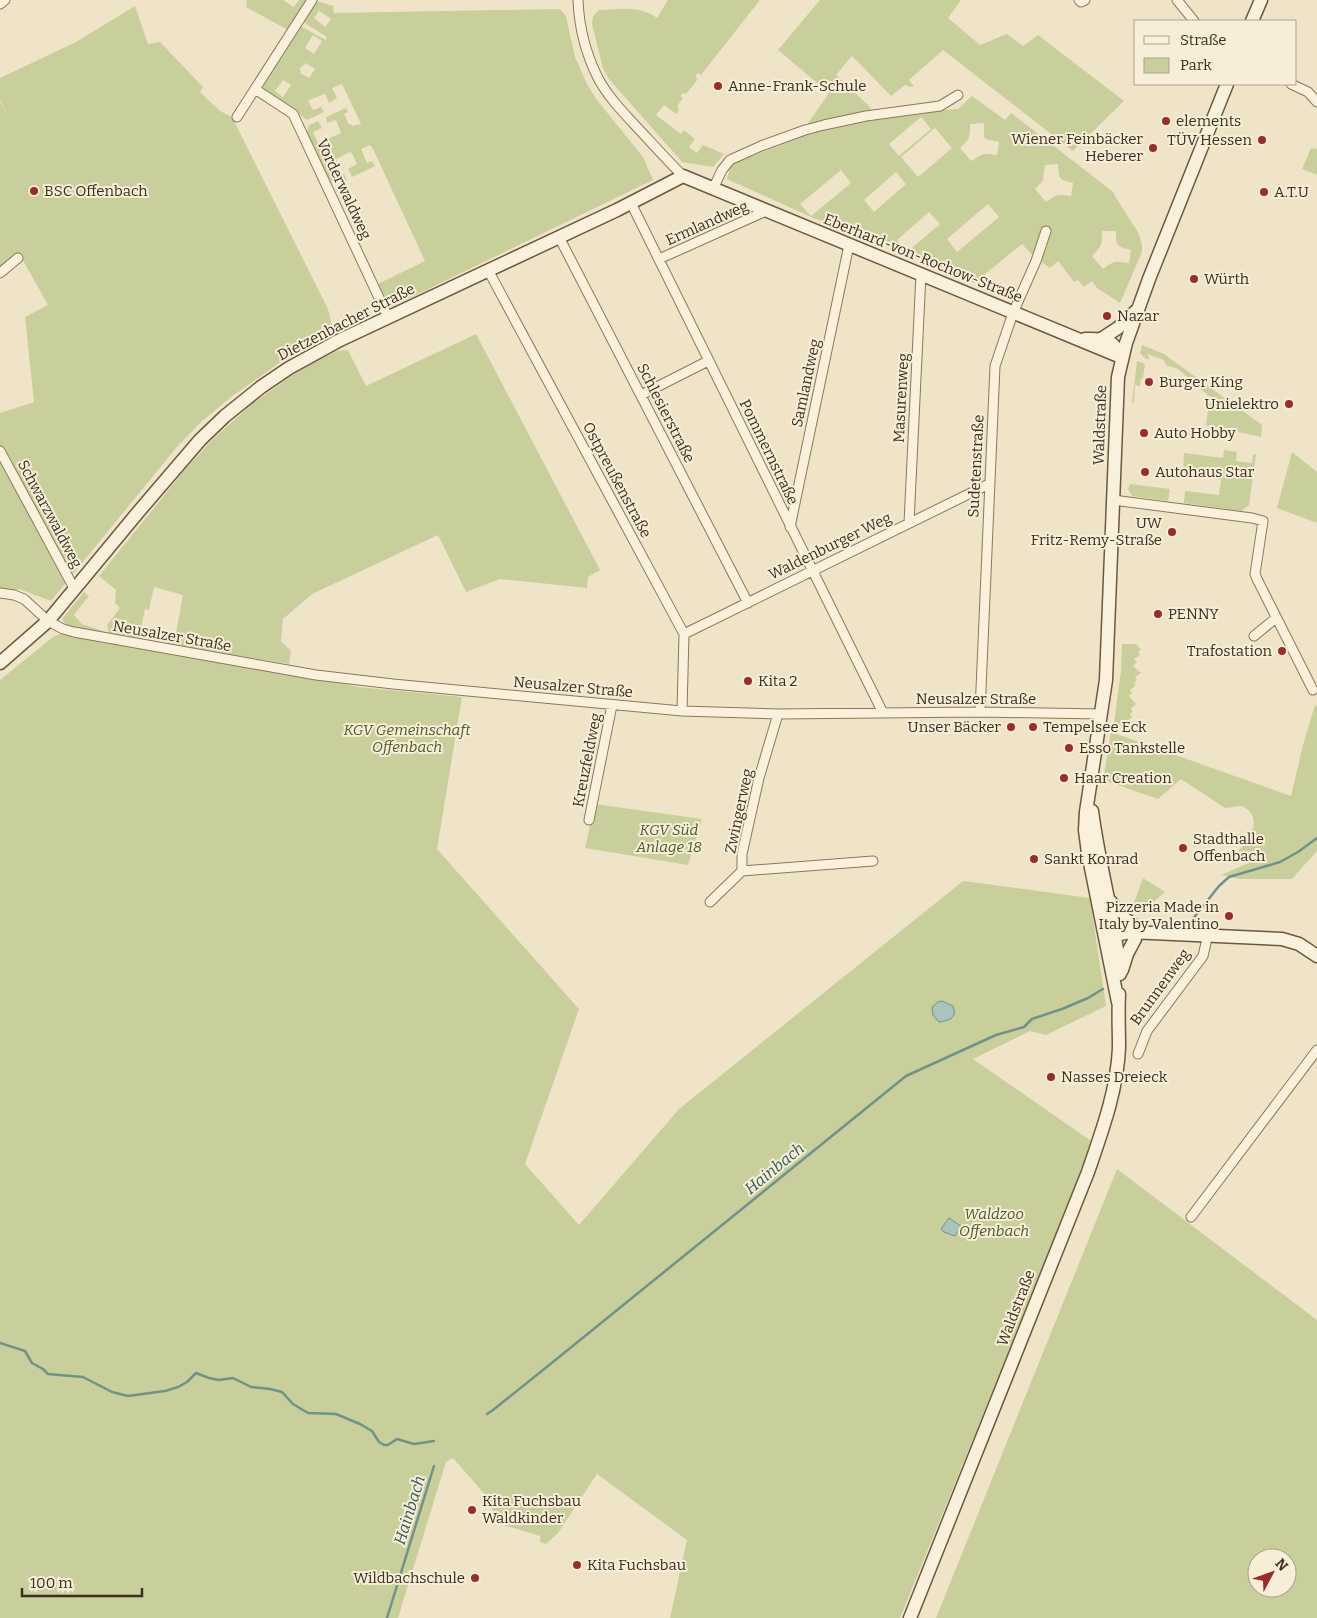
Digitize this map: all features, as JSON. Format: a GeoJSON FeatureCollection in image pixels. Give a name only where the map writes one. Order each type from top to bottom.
{"type":"FeatureCollection","features":[{"type":"Feature","properties":{"kind":"main road"},"geometry":{"type":"LineString","coordinates":[[1252,20],[1260,0]]}},
{"type":"Feature","properties":{"kind":"main road","name":"Waldstraße"},"geometry":{"type":"LineString","coordinates":[[1118,1002],[1120,977],[1111,941],[1103,925],[1085,830],[1107,665],[1118,377],[1121,356],[1138,310],[1227,85]]}},
{"type":"Feature","properties":{"kind":"main road","name":"Eberhard-von-Rochow-Straße"},"geometry":{"type":"LineString","coordinates":[[683,176],[1121,356]]}},
{"type":"Feature","properties":{"kind":"main road","name":"Dietzenbacher Straße"},"geometry":{"type":"LineString","coordinates":[[0,663],[48,621],[200,440],[255,391],[289,368],[325,348],[631,203],[683,176]]}},
{"type":"Feature","properties":{"kind":"main road"},"geometry":{"type":"LineString","coordinates":[[1101,339],[1118,328],[1138,310]]}},
{"type":"Feature","properties":{"kind":"main road"},"geometry":{"type":"LineString","coordinates":[[1078,339],[1101,339],[1111,342],[1115,345],[1121,356]]}},
{"type":"Feature","properties":{"kind":"main road","name":"Waldstraße"},"geometry":{"type":"LineString","coordinates":[[910,1618],[1088,1172],[1101,1136],[1113,1092],[1119,1049],[1118,1002],[1107,896],[1095,833],[1090,786]]}},
{"type":"Feature","properties":{"kind":"main road"},"geometry":{"type":"LineString","coordinates":[[1107,896],[1124,918],[1148,933]]}},
{"type":"Feature","properties":{"kind":"main road"},"geometry":{"type":"LineString","coordinates":[[1111,941],[1127,932],[1291,941],[1303,946],[1317,956]]}},
{"type":"Feature","properties":{"kind":"main road"},"geometry":{"type":"LineString","coordinates":[[1111,941],[1135,939],[1148,933]]}},
{"type":"Feature","properties":{"kind":"main road"},"geometry":{"type":"LineString","coordinates":[[1120,977],[1127,954],[1135,939]]}},
{"type":"Feature","properties":{"kind":"street"},"geometry":{"type":"LineString","coordinates":[[0,4],[5,0]]}},
{"type":"Feature","properties":{"kind":"street"},"geometry":{"type":"LineString","coordinates":[[237,116],[312,0]]}},
{"type":"Feature","properties":{"kind":"street","name":"Eberhard-von-Rochow-Straße"},"geometry":{"type":"LineString","coordinates":[[578,0],[586,48],[602,85],[620,108],[683,176]]}},
{"type":"Feature","properties":{"kind":"street"},"geometry":{"type":"LineString","coordinates":[[1079,0],[1081,2],[1085,0]]}},
{"type":"Feature","properties":{"kind":"street"},"geometry":{"type":"LineString","coordinates":[[1177,0],[1193,20]]}},
{"type":"Feature","properties":{"kind":"street"},"geometry":{"type":"LineString","coordinates":[[1293,85],[1308,92],[1317,102]]}},
{"type":"Feature","properties":{"kind":"street","name":"Vorderwaldweg"},"geometry":{"type":"LineString","coordinates":[[255,89],[293,114],[388,317]]}},
{"type":"Feature","properties":{"kind":"street"},"geometry":{"type":"LineString","coordinates":[[713,189],[722,170],[730,160],[761,146],[824,125],[866,116],[940,106],[958,95]]}},
{"type":"Feature","properties":{"kind":"street","name":"Pommernstraße"},"geometry":{"type":"LineString","coordinates":[[631,203],[883,713]]}},
{"type":"Feature","properties":{"kind":"street","name":"Ermlandweg"},"geometry":{"type":"LineString","coordinates":[[659,259],[766,211]]}},
{"type":"Feature","properties":{"kind":"street","name":"Sudetenstraße"},"geometry":{"type":"LineString","coordinates":[[980,712],[994,366],[1013,313],[1036,262],[1046,231]]}},
{"type":"Feature","properties":{"kind":"street","name":"Schlesierstraße"},"geometry":{"type":"LineString","coordinates":[[560,237],[748,602]]}},
{"type":"Feature","properties":{"kind":"street","name":"Samlandweg"},"geometry":{"type":"LineString","coordinates":[[790,526],[849,245]]}},
{"type":"Feature","properties":{"kind":"street"},"geometry":{"type":"LineString","coordinates":[[0,273],[18,258]]}},
{"type":"Feature","properties":{"kind":"street","name":"Ostpreußenstraße"},"geometry":{"type":"LineString","coordinates":[[488,270],[684,634],[682,711]]}},
{"type":"Feature","properties":{"kind":"street","name":"Masurenweg"},"geometry":{"type":"LineString","coordinates":[[909,523],[921,274]]}},
{"type":"Feature","properties":{"kind":"street"},"geometry":{"type":"LineString","coordinates":[[641,395],[708,361]]}},
{"type":"Feature","properties":{"kind":"street","name":"Schwarzwaldweg"},"geometry":{"type":"LineString","coordinates":[[0,451],[75,590]]}},
{"type":"Feature","properties":{"kind":"street","name":"Waldenburger Weg"},"geometry":{"type":"LineString","coordinates":[[684,634],[989,484]]}},
{"type":"Feature","properties":{"kind":"street"},"geometry":{"type":"LineString","coordinates":[[1113,500],[1263,521],[1255,574],[1313,690]]}},
{"type":"Feature","properties":{"kind":"street","name":"Neusalzer Straße"},"geometry":{"type":"LineString","coordinates":[[0,593],[24,599],[48,621],[63,629],[74,632],[316,675],[393,684],[682,711],[778,714],[980,712],[1101,714]]}},
{"type":"Feature","properties":{"kind":"street"},"geometry":{"type":"LineString","coordinates":[[1254,636],[1276,618]]}},
{"type":"Feature","properties":{"kind":"street","name":"Kreuzfeldweg"},"geometry":{"type":"LineString","coordinates":[[589,820],[612,705]]}},
{"type":"Feature","properties":{"kind":"street","name":"Zwingerweg"},"geometry":{"type":"LineString","coordinates":[[710,902],[742,871],[742,854],[759,778],[778,714]]}},
{"type":"Feature","properties":{"kind":"street"},"geometry":{"type":"LineString","coordinates":[[742,871],[872,861]]}},
{"type":"Feature","properties":{"kind":"street","name":"Brunnenweg"},"geometry":{"type":"LineString","coordinates":[[1138,1054],[1147,1031],[1202,956],[1207,935]]}},
{"type":"Feature","properties":{"kind":"street"},"geometry":{"type":"LineString","coordinates":[[1191,1217],[1317,1050]]}},
{"type":"Feature","properties":{"kind":"green space"},"geometry":{"type":"Polygon","coordinates":[[[247,0],[283,0],[294,7],[299,0],[309,0],[288,30],[246,7],[247,0]]]}},
{"type":"Feature","properties":{"kind":"green space"},"geometry":{"type":"Polygon","coordinates":[[[668,0],[760,0],[701,75],[698,73],[695,77],[698,79],[686,94],[683,93],[680,96],[683,98],[677,106],[679,110],[676,114],[664,105],[656,115],[681,134],[684,130],[695,139],[689,147],[697,153],[703,145],[724,154],[713,167],[682,162],[609,79],[603,69],[592,24],[593,16],[599,10],[636,9],[657,18],[668,0]]]}},
{"type":"Feature","properties":{"kind":"green space"},"geometry":{"type":"Polygon","coordinates":[[[820,0],[961,0],[948,18],[980,45],[1007,34],[1023,46],[1038,35],[1124,101],[1073,151],[943,50],[909,80],[914,86],[909,87],[905,85],[891,96],[852,56],[836,75],[869,106],[878,120],[923,111],[958,109],[972,96],[1005,120],[1011,113],[1112,191],[1139,234],[1142,245],[1142,252],[1120,303],[1097,288],[1092,281],[1084,287],[1078,280],[1074,282],[1058,261],[1050,268],[1033,256],[1022,244],[974,283],[860,235],[811,217],[727,179],[730,168],[734,163],[797,139],[829,93],[778,50],[820,0]],[[921,117],[889,144],[899,156],[931,129],[921,117]],[[984,123],[970,124],[968,140],[960,148],[971,161],[984,154],[997,155],[999,142],[984,137],[984,123]],[[935,128],[901,157],[918,177],[952,148],[935,128]],[[1058,164],[1045,165],[1043,181],[1035,189],[1046,202],[1058,195],[1071,196],[1073,183],[1060,178],[1058,164]],[[841,170],[800,204],[811,216],[851,183],[841,170]],[[896,172],[864,200],[874,212],[906,184],[896,172]],[[988,204],[947,239],[957,252],[999,217],[988,204]],[[929,212],[897,240],[907,252],[940,224],[929,212]],[[1102,231],[1100,247],[1092,256],[1103,269],[1115,262],[1129,263],[1131,250],[1118,245],[1116,231],[1102,231]]]}},
{"type":"Feature","properties":{"kind":"green space"},"geometry":{"type":"Polygon","coordinates":[[[317,1],[333,6],[334,13],[561,10],[566,16],[575,57],[588,86],[643,157],[653,180],[389,308],[378,284],[425,261],[373,149],[370,145],[361,149],[367,163],[372,161],[375,166],[352,177],[348,169],[357,164],[353,155],[350,152],[336,159],[338,165],[330,169],[334,178],[344,174],[347,180],[335,183],[328,180],[306,134],[309,125],[318,121],[322,128],[313,132],[318,143],[341,133],[336,120],[327,123],[326,117],[346,108],[348,112],[344,114],[349,125],[361,124],[342,84],[332,88],[337,98],[329,103],[325,94],[308,101],[313,110],[321,107],[324,112],[307,120],[262,88],[300,27],[326,40],[327,37],[303,22],[317,1]],[[319,11],[314,18],[325,27],[331,19],[319,11]],[[313,35],[305,48],[314,54],[322,41],[313,35]],[[306,63],[299,69],[301,70],[300,73],[309,78],[315,69],[306,63]],[[283,80],[275,91],[283,97],[291,85],[283,80]]]}},
{"type":"Feature","properties":{"kind":"green space"},"geometry":{"type":"Polygon","coordinates":[[[135,6],[148,44],[160,42],[203,87],[200,92],[220,111],[232,117],[328,309],[334,334],[285,359],[231,397],[201,422],[176,448],[51,601],[19,589],[0,597],[0,413],[34,402],[25,317],[48,305],[20,255],[0,270],[0,102],[7,115],[0,100],[0,78],[76,42],[135,6]]]}},
{"type":"Feature","properties":{"kind":"green space"},"geometry":{"type":"Polygon","coordinates":[[[1311,148],[1317,149],[1317,175],[1302,169],[1311,148]]]}},
{"type":"Feature","properties":{"kind":"green space"},"geometry":{"type":"Polygon","coordinates":[[[476,334],[600,570],[588,577],[587,588],[500,579],[466,592],[438,535],[312,594],[283,619],[281,641],[291,651],[289,664],[167,645],[172,634],[176,633],[183,595],[154,587],[149,610],[145,609],[141,628],[146,628],[145,635],[141,640],[91,633],[90,630],[66,626],[62,619],[84,592],[89,596],[74,615],[82,624],[109,633],[107,625],[120,608],[115,603],[116,590],[99,576],[187,467],[215,437],[252,404],[301,369],[337,351],[348,350],[366,386],[476,334]]]}},
{"type":"Feature","properties":{"kind":"green space"},"geometry":{"type":"Polygon","coordinates":[[[1142,345],[1164,354],[1262,425],[1261,437],[1206,425],[1210,397],[1178,369],[1166,365],[1164,360],[1147,354],[1150,359],[1146,359],[1140,353],[1142,345]]]}},
{"type":"Feature","properties":{"kind":"green space"},"geometry":{"type":"Polygon","coordinates":[[[1137,361],[1145,364],[1140,386],[1135,385],[1134,403],[1132,403],[1137,361]]]}},
{"type":"Feature","properties":{"kind":"green space"},"geometry":{"type":"Polygon","coordinates":[[[1224,450],[1237,452],[1236,461],[1252,463],[1253,454],[1256,454],[1249,505],[1241,511],[1184,503],[1185,491],[1219,495],[1221,480],[1183,473],[1184,453],[1223,458],[1224,450]]]}},
{"type":"Feature","properties":{"kind":"green space"},"geometry":{"type":"Polygon","coordinates":[[[1292,452],[1317,472],[1317,523],[1277,508],[1292,452]]]}},
{"type":"Feature","properties":{"kind":"green space"},"geometry":{"type":"Polygon","coordinates":[[[1130,484],[1170,489],[1168,501],[1132,496],[1128,489],[1130,484]]]}},
{"type":"Feature","properties":{"kind":"green space"},"geometry":{"type":"Polygon","coordinates":[[[59,634],[357,687],[462,697],[437,849],[579,1009],[525,1164],[579,1225],[679,1109],[963,881],[1090,898],[1106,1006],[1046,1035],[1030,1031],[973,1059],[1094,1143],[900,1618],[670,1618],[687,1540],[597,1474],[558,1533],[546,1544],[540,1542],[540,1536],[497,1523],[488,1498],[453,1458],[446,1462],[398,1618],[0,1618],[0,680],[59,634]]]}},
{"type":"Feature","properties":{"kind":"green space"},"geometry":{"type":"Polygon","coordinates":[[[1122,644],[1136,644],[1141,650],[1138,652],[1140,655],[1134,659],[1137,662],[1133,666],[1141,673],[1135,677],[1137,680],[1134,683],[1136,685],[1130,690],[1132,693],[1129,696],[1136,704],[1131,709],[1133,712],[1130,714],[1132,717],[1127,721],[1128,723],[1125,727],[1114,723],[1121,671],[1122,644]]]}},
{"type":"Feature","properties":{"kind":"green space"},"geometry":{"type":"Polygon","coordinates":[[[1315,705],[1317,706],[1317,851],[1292,879],[1239,879],[1221,875],[1251,862],[1233,858],[1249,837],[1254,825],[1251,813],[1244,807],[1225,808],[1181,779],[1158,799],[1103,780],[1111,732],[1291,796],[1315,705]]]}},
{"type":"Feature","properties":{"kind":"green space","name":"KGV Süd Anlage 18"},"geometry":{"type":"Polygon","coordinates":[[[595,804],[702,819],[688,865],[585,848],[595,804]]]}},
{"type":"Feature","properties":{"kind":"green space"},"geometry":{"type":"Polygon","coordinates":[[[1143,878],[1165,892],[1144,910],[1133,905],[1143,878]]]}},
{"type":"Feature","properties":{"kind":"green space"},"geometry":{"type":"Polygon","coordinates":[[[1117,1169],[1317,1320],[1317,1618],[936,1618],[1117,1169]]]}},
{"type":"Feature","properties":{"kind":"water"},"geometry":{"type":"Polygon","coordinates":[[[942,1001],[953,1006],[954,1013],[949,1020],[939,1022],[933,1015],[932,1007],[942,1001]]]}},
{"type":"Feature","properties":{"kind":"water"},"geometry":{"type":"Polygon","coordinates":[[[949,1218],[961,1226],[955,1236],[941,1229],[949,1218]]]}},
{"type":"Feature","properties":{"kind":"waterway","name":"Hainbach"},"geometry":{"type":"LineString","coordinates":[[1192,920],[1219,886],[1229,877],[1280,862],[1317,838]]}},
{"type":"Feature","properties":{"kind":"waterway","name":"Hainbach"},"geometry":{"type":"LineString","coordinates":[[487,1414],[906,1076],[996,1035],[1024,1027],[1032,1019],[1062,1009],[1088,998],[1103,989]]}},
{"type":"Feature","properties":{"kind":"waterway"},"geometry":{"type":"LineString","coordinates":[[0,1343],[25,1351],[32,1363],[48,1374],[83,1377],[112,1392],[128,1396],[165,1391],[178,1387],[187,1382],[196,1373],[219,1380],[233,1378],[251,1387],[282,1392],[293,1404],[308,1413],[336,1414],[360,1424],[372,1431],[379,1442],[384,1445],[388,1445],[397,1439],[414,1444],[434,1441]]}},
{"type":"Feature","properties":{"kind":"waterway","name":"Hainbach"},"geometry":{"type":"LineString","coordinates":[[387,1618],[434,1466]]}},
{"type":"Feature","properties":{"kind":"place","name":"Anne-Frank-Schule"},"geometry":{"type":"Point","coordinates":[718,86]}},
{"type":"Feature","properties":{"kind":"place","name":"elements"},"geometry":{"type":"Point","coordinates":[1166,121]}},
{"type":"Feature","properties":{"kind":"place","name":"TÜV Hessen"},"geometry":{"type":"Point","coordinates":[1262,140]}},
{"type":"Feature","properties":{"kind":"place","name":"Wiener Feinbäcker Heberer"},"geometry":{"type":"Point","coordinates":[1153,148]}},
{"type":"Feature","properties":{"kind":"place","name":"BSC Offenbach"},"geometry":{"type":"Point","coordinates":[34,191]}},
{"type":"Feature","properties":{"kind":"place","name":"A.T.U"},"geometry":{"type":"Point","coordinates":[1264,192]}},
{"type":"Feature","properties":{"kind":"place","name":"Würth"},"geometry":{"type":"Point","coordinates":[1194,279]}},
{"type":"Feature","properties":{"kind":"place","name":"Nazar"},"geometry":{"type":"Point","coordinates":[1107,316]}},
{"type":"Feature","properties":{"kind":"place","name":"Burger King"},"geometry":{"type":"Point","coordinates":[1149,382]}},
{"type":"Feature","properties":{"kind":"place","name":"Unielektro"},"geometry":{"type":"Point","coordinates":[1289,404]}},
{"type":"Feature","properties":{"kind":"place","name":"Auto Hobby"},"geometry":{"type":"Point","coordinates":[1144,433]}},
{"type":"Feature","properties":{"kind":"place","name":"Autohaus Star"},"geometry":{"type":"Point","coordinates":[1145,472]}},
{"type":"Feature","properties":{"kind":"place","name":"UW Fritz-Remy-Straße"},"geometry":{"type":"Point","coordinates":[1172,532]}},
{"type":"Feature","properties":{"kind":"place","name":"PENNY"},"geometry":{"type":"Point","coordinates":[1158,614]}},
{"type":"Feature","properties":{"kind":"place","name":"Trafostation"},"geometry":{"type":"Point","coordinates":[1282,651]}},
{"type":"Feature","properties":{"kind":"place","name":"Kita 2"},"geometry":{"type":"Point","coordinates":[748,681]}},
{"type":"Feature","properties":{"kind":"place","name":"Unser Bäcker"},"geometry":{"type":"Point","coordinates":[1011,727]}},
{"type":"Feature","properties":{"kind":"place","name":"Tempelsee Eck"},"geometry":{"type":"Point","coordinates":[1033,727]}},
{"type":"Feature","properties":{"kind":"place","name":"Esso Tankstelle"},"geometry":{"type":"Point","coordinates":[1069,748]}},
{"type":"Feature","properties":{"kind":"place","name":"Haar Creation"},"geometry":{"type":"Point","coordinates":[1064,778]}},
{"type":"Feature","properties":{"kind":"place","name":"Stadthalle Offenbach"},"geometry":{"type":"Point","coordinates":[1183,848]}},
{"type":"Feature","properties":{"kind":"place","name":"Sankt Konrad"},"geometry":{"type":"Point","coordinates":[1034,859]}},
{"type":"Feature","properties":{"kind":"place","name":"Pizzeria Made in Italy by Valentino"},"geometry":{"type":"Point","coordinates":[1229,916]}},
{"type":"Feature","properties":{"kind":"place","name":"Nasses Dreieck"},"geometry":{"type":"Point","coordinates":[1051,1077]}},
{"type":"Feature","properties":{"kind":"place","name":"Kita Fuchsbau Waldkinder"},"geometry":{"type":"Point","coordinates":[472,1510]}},
{"type":"Feature","properties":{"kind":"place","name":"Kita Fuchsbau"},"geometry":{"type":"Point","coordinates":[577,1565]}},
{"type":"Feature","properties":{"kind":"place","name":"Wildbachschule"},"geometry":{"type":"Point","coordinates":[475,1578]}},
{"type":"Feature","properties":{"kind":"park label","name":"KGV Gemeinschaft Offenbach"},"geometry":{"type":"Point","coordinates":[407,738]}},
{"type":"Feature","properties":{"kind":"park label","name":"Waldzoo Offenbach"},"geometry":{"type":"Point","coordinates":[994,1222]}}]}
